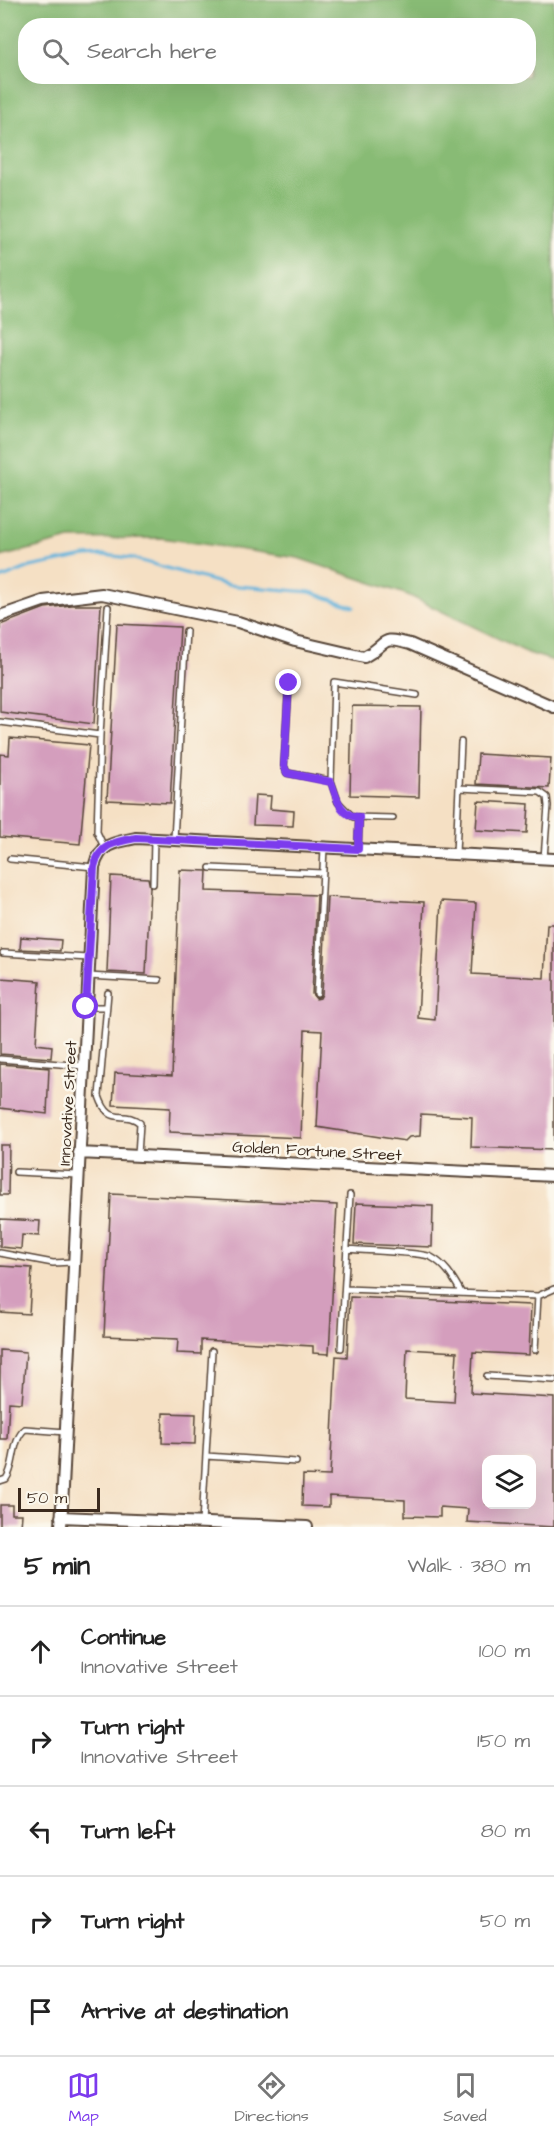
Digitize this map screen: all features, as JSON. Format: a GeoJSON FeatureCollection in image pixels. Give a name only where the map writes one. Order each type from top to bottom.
{"type":"FeatureCollection","features":[{"type":"Feature","properties":{"kind":"street"},"geometry":{"type":"LineString","coordinates":[[0,616],[43,601],[102,594],[238,622],[295,641],[364,657],[374,652],[385,640],[393,640],[410,644],[554,707]]}},
{"type":"Feature","properties":{"kind":"street"},"geometry":{"type":"LineString","coordinates":[[104,847],[128,840],[154,839],[549,859]]}},
{"type":"Feature","properties":{"kind":"street","name":"Innovative Street"},"geometry":{"type":"LineString","coordinates":[[61,1522],[94,867],[104,847]]}},
{"type":"Feature","properties":{"kind":"street","name":"Golden Fortune Street"},"geometry":{"type":"LineString","coordinates":[[80,1153],[554,1176]]}},
{"type":"Feature","properties":{"kind":"street"},"geometry":{"type":"LineString","coordinates":[[61,1522],[202,1523],[307,1527]]}},
{"type":"Feature","properties":{"kind":"lane"},"geometry":{"type":"LineString","coordinates":[[104,847],[97,832],[108,607]]}},
{"type":"Feature","properties":{"kind":"lane"},"geometry":{"type":"LineString","coordinates":[[174,840],[186,632]]}},
{"type":"Feature","properties":{"kind":"lane"},"geometry":{"type":"LineString","coordinates":[[393,818],[353,817],[338,802],[331,782],[334,682],[417,694]]}},
{"type":"Feature","properties":{"kind":"lane"},"geometry":{"type":"LineString","coordinates":[[289,683],[284,766],[287,773],[331,782]]}},
{"type":"Feature","properties":{"kind":"lane"},"geometry":{"type":"LineString","coordinates":[[0,722],[100,735]]}},
{"type":"Feature","properties":{"kind":"lane"},"geometry":{"type":"LineString","coordinates":[[456,854],[461,742]]}},
{"type":"Feature","properties":{"kind":"lane"},"geometry":{"type":"LineString","coordinates":[[459,788],[540,792],[547,797],[549,859]]}},
{"type":"Feature","properties":{"kind":"lane"},"geometry":{"type":"LineString","coordinates":[[358,849],[359,817]]}},
{"type":"Feature","properties":{"kind":"lane"},"geometry":{"type":"LineString","coordinates":[[153,884],[154,839]]}},
{"type":"Feature","properties":{"kind":"lane"},"geometry":{"type":"LineString","coordinates":[[317,994],[324,848]]}},
{"type":"Feature","properties":{"kind":"lane"},"geometry":{"type":"LineString","coordinates":[[10,859],[94,867]]}},
{"type":"Feature","properties":{"kind":"lane"},"geometry":{"type":"LineString","coordinates":[[210,868],[323,873]]}},
{"type":"Feature","properties":{"kind":"lane"},"geometry":{"type":"LineString","coordinates":[[3,953],[89,958]]}},
{"type":"Feature","properties":{"kind":"lane"},"geometry":{"type":"LineString","coordinates":[[88,976],[159,980]]}},
{"type":"Feature","properties":{"kind":"lane"},"geometry":{"type":"LineString","coordinates":[[108,993],[99,1096],[104,1108],[115,1117],[134,1118],[141,1123],[138,1156]]}},
{"type":"Feature","properties":{"kind":"lane"},"geometry":{"type":"LineString","coordinates":[[86,1007],[106,1007]]}},
{"type":"Feature","properties":{"kind":"lane"},"geometry":{"type":"LineString","coordinates":[[0,1059],[84,1066]]}},
{"type":"Feature","properties":{"kind":"lane"},"geometry":{"type":"LineString","coordinates":[[16,1172],[78,1175]]}},
{"type":"Feature","properties":{"kind":"lane"},"geometry":{"type":"LineString","coordinates":[[341,1348],[350,1195]]}},
{"type":"Feature","properties":{"kind":"lane"},"geometry":{"type":"LineString","coordinates":[[347,1249],[429,1256],[443,1265],[461,1292]]}},
{"type":"Feature","properties":{"kind":"lane"},"geometry":{"type":"LineString","coordinates":[[0,1253],[53,1263],[73,1262]]}},
{"type":"Feature","properties":{"kind":"lane"},"geometry":{"type":"LineString","coordinates":[[345,1289],[538,1296],[554,1289]]}},
{"type":"Feature","properties":{"kind":"lane"},"geometry":{"type":"LineString","coordinates":[[535,1350],[538,1296]]}},
{"type":"Feature","properties":{"kind":"lane"},"geometry":{"type":"LineString","coordinates":[[202,1523],[212,1351]]}},
{"type":"Feature","properties":{"kind":"lane"},"geometry":{"type":"LineString","coordinates":[[487,1376],[554,1380]]}},
{"type":"Feature","properties":{"kind":"lane"},"geometry":{"type":"LineString","coordinates":[[0,1480],[6,1479],[11,1473],[19,1434],[24,1430],[66,1432]]}},
{"type":"Feature","properties":{"kind":"lane"},"geometry":{"type":"LineString","coordinates":[[206,1456],[296,1462]]}},
{"type":"Feature","properties":{"kind":"green space"},"geometry":{"type":"Polygon","coordinates":[[[0,0],[554,0],[554,661],[528,653],[408,595],[298,558],[162,538],[70,539],[0,557],[0,0]]]}},
{"type":"Feature","properties":{"kind":"building"},"geometry":{"type":"Polygon","coordinates":[[[101,605],[94,724],[0,712],[0,625],[45,608],[101,605]]]}},
{"type":"Feature","properties":{"kind":"building"},"geometry":{"type":"Polygon","coordinates":[[[117,624],[180,627],[170,803],[107,800],[117,624]]]}},
{"type":"Feature","properties":{"kind":"building"},"geometry":{"type":"Polygon","coordinates":[[[352,706],[421,707],[419,797],[350,795],[352,706]]]}},
{"type":"Feature","properties":{"kind":"building"},"geometry":{"type":"Polygon","coordinates":[[[10,738],[89,745],[80,844],[0,837],[0,754],[9,755],[10,738]]]}},
{"type":"Feature","properties":{"kind":"building"},"geometry":{"type":"Polygon","coordinates":[[[478,754],[551,758],[549,788],[476,784],[478,754]]]}},
{"type":"Feature","properties":{"kind":"building"},"geometry":{"type":"Polygon","coordinates":[[[255,795],[271,796],[270,809],[294,811],[293,826],[253,825],[255,795]]]}},
{"type":"Feature","properties":{"kind":"building"},"geometry":{"type":"Polygon","coordinates":[[[478,801],[529,804],[527,833],[476,830],[478,801]]]}},
{"type":"Feature","properties":{"kind":"building"},"geometry":{"type":"Polygon","coordinates":[[[180,870],[207,871],[206,891],[317,895],[312,994],[316,999],[322,994],[327,897],[424,902],[418,1018],[435,1020],[441,901],[476,903],[472,974],[544,978],[547,924],[554,924],[554,1150],[471,1147],[472,1117],[421,1114],[420,1136],[409,1137],[405,1141],[317,1127],[322,1031],[305,1030],[301,1138],[169,1132],[170,1108],[113,1105],[115,1073],[172,1076],[180,870]]]}},
{"type":"Feature","properties":{"kind":"building"},"geometry":{"type":"Polygon","coordinates":[[[111,876],[148,878],[150,887],[146,974],[107,972],[111,876]]]}},
{"type":"Feature","properties":{"kind":"building"},"geometry":{"type":"Polygon","coordinates":[[[21,937],[61,940],[60,951],[20,949],[21,937]]]}},
{"type":"Feature","properties":{"kind":"building"},"geometry":{"type":"Polygon","coordinates":[[[0,978],[40,981],[36,1044],[52,1046],[51,1058],[0,1054],[0,978]]]}},
{"type":"Feature","properties":{"kind":"building"},"geometry":{"type":"Polygon","coordinates":[[[0,1064],[49,1068],[47,1114],[0,1108],[0,1064]]]}},
{"type":"Feature","properties":{"kind":"building"},"geometry":{"type":"Polygon","coordinates":[[[0,1145],[9,1145],[8,1195],[0,1195],[0,1145]]]}},
{"type":"Feature","properties":{"kind":"building"},"geometry":{"type":"Polygon","coordinates":[[[111,1194],[337,1205],[329,1354],[313,1353],[313,1346],[201,1340],[201,1354],[177,1353],[178,1339],[104,1336],[111,1194]]]}},
{"type":"Feature","properties":{"kind":"building"},"geometry":{"type":"Polygon","coordinates":[[[356,1203],[433,1206],[432,1247],[354,1244],[356,1203]]]}},
{"type":"Feature","properties":{"kind":"building"},"geometry":{"type":"Polygon","coordinates":[[[0,1219],[40,1221],[39,1236],[22,1235],[21,1249],[0,1247],[0,1219]]]}},
{"type":"Feature","properties":{"kind":"building"},"geometry":{"type":"Polygon","coordinates":[[[0,1266],[32,1268],[29,1314],[0,1312],[0,1266]]]}},
{"type":"Feature","properties":{"kind":"building"},"geometry":{"type":"Polygon","coordinates":[[[350,1297],[531,1305],[529,1355],[473,1352],[471,1393],[554,1398],[554,1527],[467,1522],[468,1509],[440,1507],[440,1517],[405,1516],[405,1500],[329,1496],[329,1507],[302,1506],[303,1475],[330,1476],[336,1356],[347,1357],[350,1297]],[[407,1349],[405,1399],[454,1402],[457,1352],[407,1349]]]}},
{"type":"Feature","properties":{"kind":"building"},"geometry":{"type":"Polygon","coordinates":[[[0,1350],[26,1352],[22,1403],[9,1402],[7,1439],[0,1439],[0,1350]]]}},
{"type":"Feature","properties":{"kind":"building"},"geometry":{"type":"Polygon","coordinates":[[[163,1413],[196,1414],[195,1444],[162,1443],[163,1413]]]}},
{"type":"Feature","properties":{"kind":"building"},"geometry":{"type":"Polygon","coordinates":[[[0,1505],[12,1505],[12,1514],[22,1514],[21,1527],[0,1527],[0,1505]]]}},
{"type":"Feature","properties":{"kind":"waterway"},"geometry":{"type":"LineString","coordinates":[[0,579],[30,567],[85,556],[104,555],[131,558],[227,585],[310,592],[354,607]]}},
{"type":"Feature","properties":{"kind":"route"},"geometry":{"type":"LineString","coordinates":[[86,1007],[94,867],[104,847],[136,838],[358,849],[359,817],[353,817],[343,809],[331,782],[287,773],[284,766],[289,683]]}}]}
